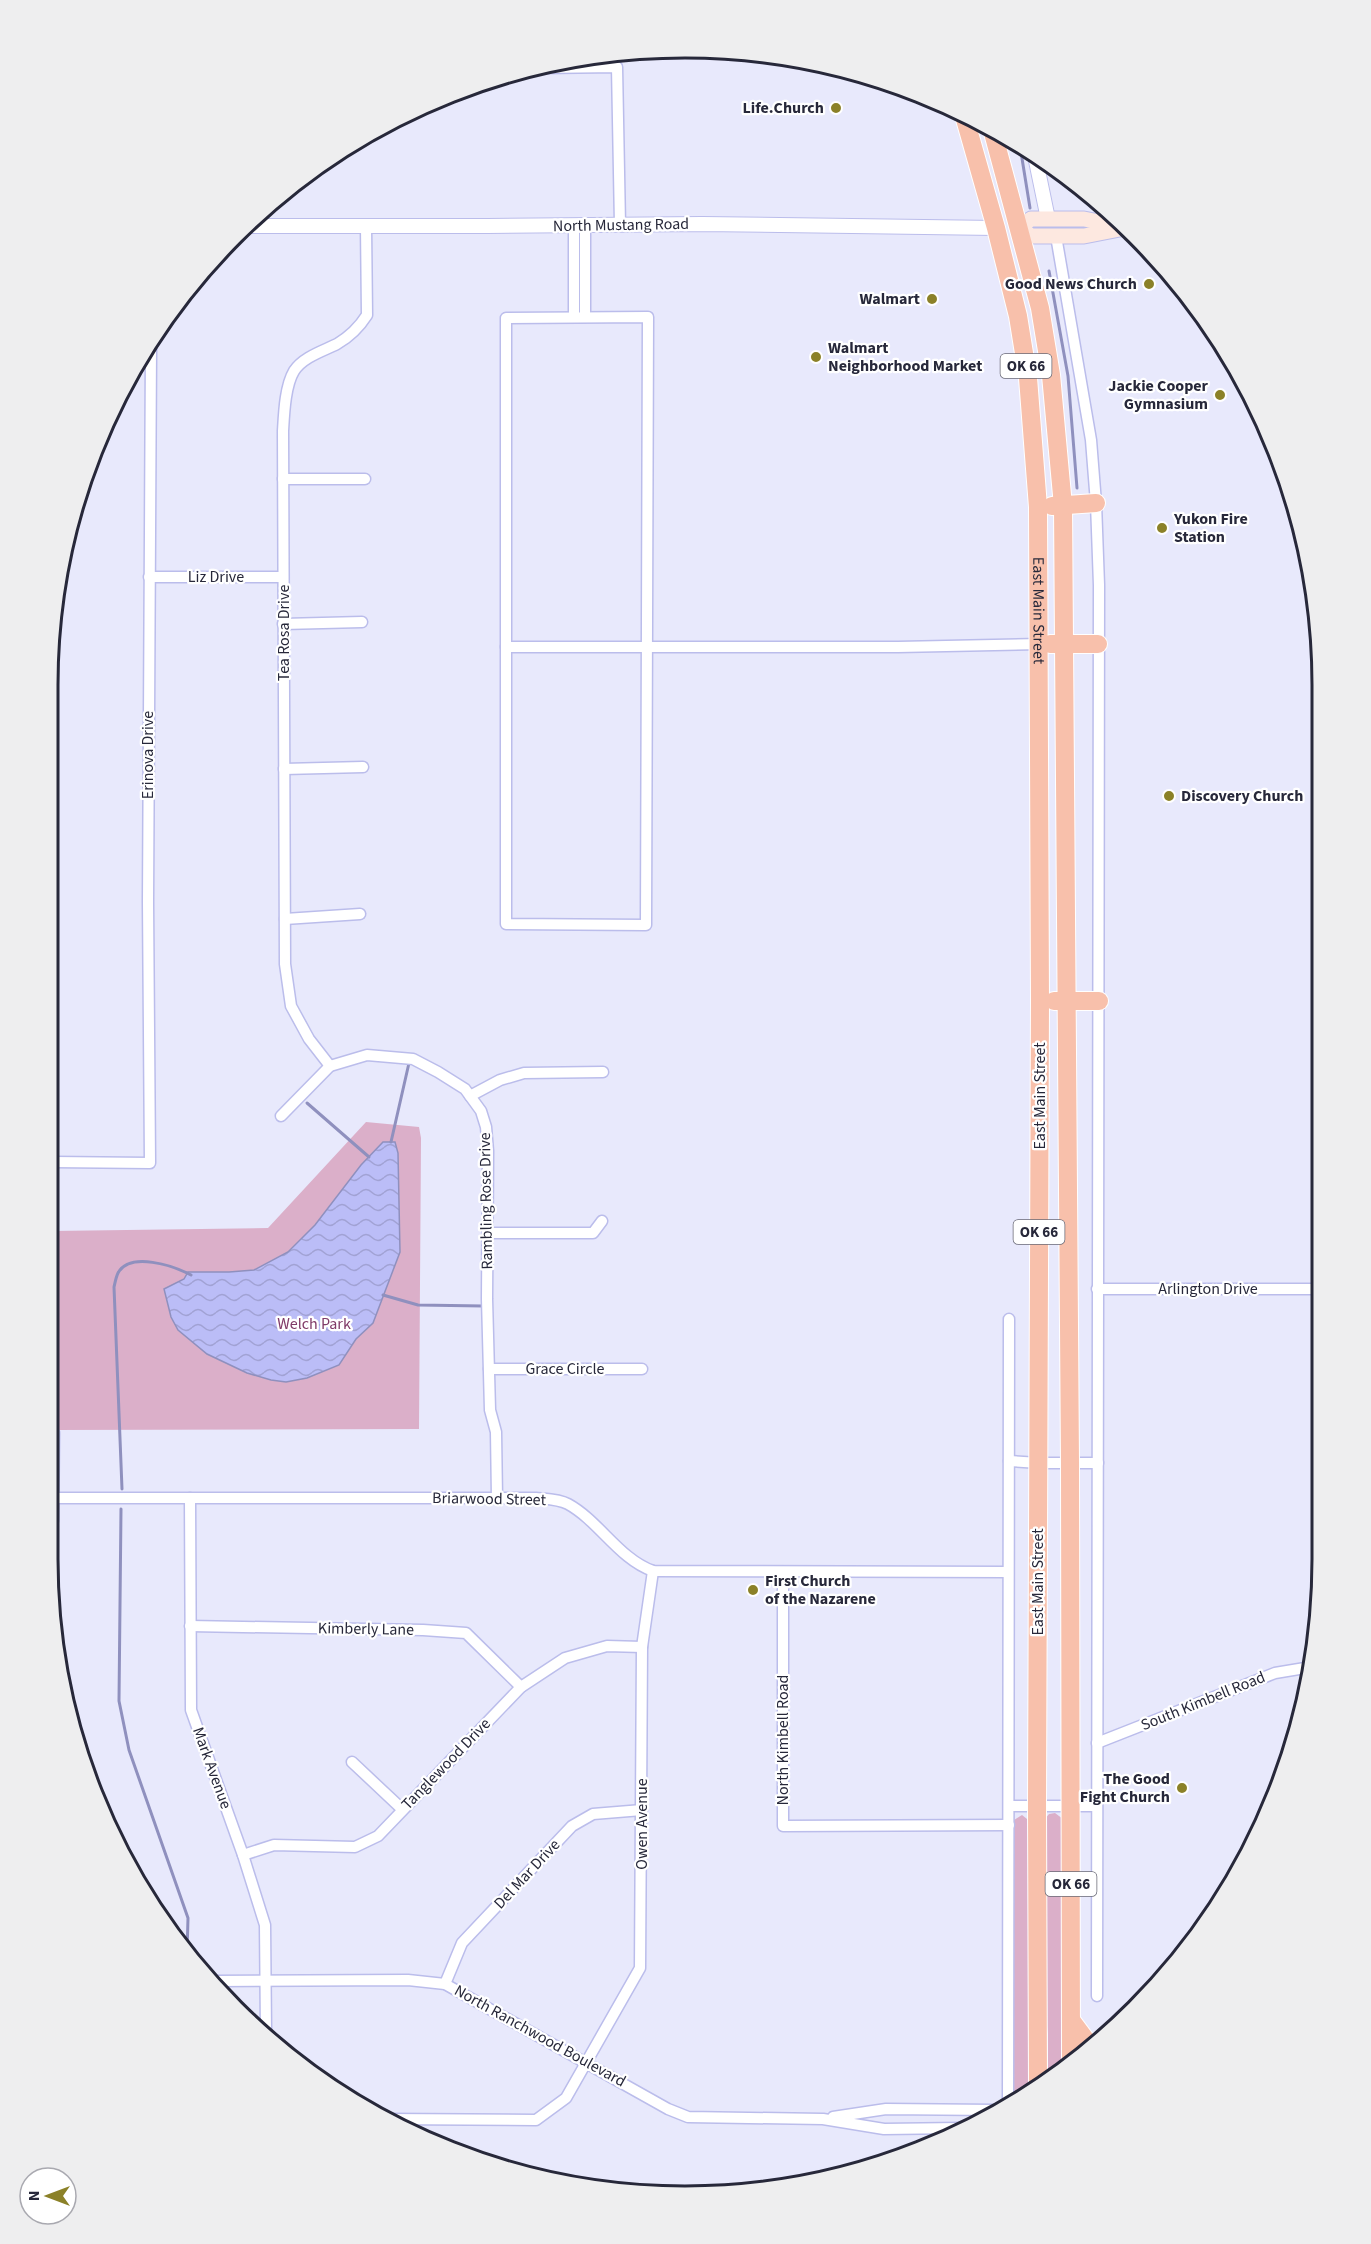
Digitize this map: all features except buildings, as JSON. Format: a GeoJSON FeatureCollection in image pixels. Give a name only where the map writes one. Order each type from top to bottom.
{"type":"FeatureCollection","features":[{"type":"Feature","properties":{"kind":"highway","name":"East Main Street"},"geometry":{"type":"LineString","coordinates":[[967,125],[1018,316],[1028,378],[1038,507],[1040,1001],[1038,2077]]}},
{"type":"Feature","properties":{"kind":"highway","name":"East Main Street"},"geometry":{"type":"LineString","coordinates":[[995,141],[1040,308],[1051,375],[1063,506],[1070,1463],[1071,2053]]}},
{"type":"Feature","properties":{"kind":"highway"},"geometry":{"type":"LineString","coordinates":[[996,228],[1019,227]]}},
{"type":"Feature","properties":{"kind":"highway"},"geometry":{"type":"LineString","coordinates":[[1038,507],[1096,503]]}},
{"type":"Feature","properties":{"kind":"highway"},"geometry":{"type":"LineString","coordinates":[[1040,644],[1098,644]]}},
{"type":"Feature","properties":{"kind":"highway"},"geometry":{"type":"LineString","coordinates":[[1040,1001],[1099,1002]]}},
{"type":"Feature","properties":{"kind":"highway"},"geometry":{"type":"LineString","coordinates":[[1071,2020],[1086,2040]]}},
{"type":"Feature","properties":{"kind":"main road"},"geometry":{"type":"LineString","coordinates":[[1111,225],[1084,219],[1031,219],[1019,227],[1031,236],[1084,236],[1116,230]]}},
{"type":"Feature","properties":{"kind":"street"},"geometry":{"type":"LineString","coordinates":[[584,67],[617,67],[620,225]]}},
{"type":"Feature","properties":{"kind":"street"},"geometry":{"type":"LineString","coordinates":[[1037,166],[1048,219]]}},
{"type":"Feature","properties":{"kind":"street","name":"North Mustang Road"},"geometry":{"type":"LineString","coordinates":[[259,226],[702,224],[996,228]]}},
{"type":"Feature","properties":{"kind":"street"},"geometry":{"type":"LineString","coordinates":[[579,317],[580,225]]}},
{"type":"Feature","properties":{"kind":"street","name":"Tea Rosa Drive"},"geometry":{"type":"LineString","coordinates":[[330,1066],[309,1039],[291,1006],[285,964],[283,431],[285,403],[294,372],[305,360],[340,342],[362,324],[367,315],[366,226]]}},
{"type":"Feature","properties":{"kind":"street"},"geometry":{"type":"LineString","coordinates":[[1056,236],[1058,255],[1071,309],[1091,440],[1096,503],[1099,1002],[1097,1996]]}},
{"type":"Feature","properties":{"kind":"street"},"geometry":{"type":"LineString","coordinates":[[579,317],[648,317],[646,925],[506,924],[506,318],[579,317]]}},
{"type":"Feature","properties":{"kind":"street","name":"Erinova Drive"},"geometry":{"type":"LineString","coordinates":[[58,1162],[150,1162],[148,902],[151,359]]}},
{"type":"Feature","properties":{"kind":"street"},"geometry":{"type":"LineString","coordinates":[[283,479],[365,479]]}},
{"type":"Feature","properties":{"kind":"street","name":"Liz Drive"},"geometry":{"type":"LineString","coordinates":[[149,577],[283,577]]}},
{"type":"Feature","properties":{"kind":"street"},"geometry":{"type":"LineString","coordinates":[[284,624],[362,622]]}},
{"type":"Feature","properties":{"kind":"street"},"geometry":{"type":"LineString","coordinates":[[506,647],[898,647],[1040,644]]}},
{"type":"Feature","properties":{"kind":"street"},"geometry":{"type":"LineString","coordinates":[[284,769],[363,767]]}},
{"type":"Feature","properties":{"kind":"street"},"geometry":{"type":"LineString","coordinates":[[285,919],[360,914]]}},
{"type":"Feature","properties":{"kind":"street","name":"Rambling Rose Drive"},"geometry":{"type":"LineString","coordinates":[[281,1116],[330,1066],[367,1055],[413,1059],[465,1089],[481,1111],[486,1127],[488,1151],[490,1410],[496,1432],[497,1498]]}},
{"type":"Feature","properties":{"kind":"street"},"geometry":{"type":"LineString","coordinates":[[470,1096],[500,1080],[524,1073],[603,1072]]}},
{"type":"Feature","properties":{"kind":"street"},"geometry":{"type":"LineString","coordinates":[[488,1233],[593,1233],[602,1221]]}},
{"type":"Feature","properties":{"kind":"street","name":"Arlington Drive"},"geometry":{"type":"LineString","coordinates":[[1097,1289],[1312,1289]]}},
{"type":"Feature","properties":{"kind":"street","name":"East Main Street"},"geometry":{"type":"LineString","coordinates":[[1008,2096],[1009,1319]]}},
{"type":"Feature","properties":{"kind":"street","name":"Grace Circle"},"geometry":{"type":"LineString","coordinates":[[489,1369],[642,1369]]}},
{"type":"Feature","properties":{"kind":"street"},"geometry":{"type":"LineString","coordinates":[[1009,1461],[1098,1463]]}},
{"type":"Feature","properties":{"kind":"street","name":"Briarwood Street"},"geometry":{"type":"LineString","coordinates":[[58,1498],[536,1498],[567,1504],[629,1557],[653,1571]]}},
{"type":"Feature","properties":{"kind":"street","name":"Mark Avenue"},"geometry":{"type":"LineString","coordinates":[[190,1498],[191,1710],[243,1855],[265,1925],[266,2024]]}},
{"type":"Feature","properties":{"kind":"street"},"geometry":{"type":"LineString","coordinates":[[653,1571],[1008,1572]]}},
{"type":"Feature","properties":{"kind":"street","name":"Owen Avenue"},"geometry":{"type":"LineString","coordinates":[[405,2119],[537,2120],[566,2098],[640,1968],[642,1647],[653,1571]]}},
{"type":"Feature","properties":{"kind":"street","name":"North Kimbell Road"},"geometry":{"type":"LineString","coordinates":[[783,1572],[783,1826],[1009,1825]]}},
{"type":"Feature","properties":{"kind":"street","name":"Kimberly Lane"},"geometry":{"type":"LineString","coordinates":[[190,1626],[423,1630],[466,1633],[521,1687]]}},
{"type":"Feature","properties":{"kind":"street","name":"Tanglewood Drive"},"geometry":{"type":"LineString","coordinates":[[243,1855],[274,1845],[355,1847],[378,1836],[521,1687],[565,1658],[607,1646],[642,1647]]}},
{"type":"Feature","properties":{"kind":"street","name":"South Kimbell Road"},"geometry":{"type":"LineString","coordinates":[[1097,1743],[1275,1673],[1302,1668]]}},
{"type":"Feature","properties":{"kind":"street"},"geometry":{"type":"LineString","coordinates":[[352,1762],[402,1809]]}},
{"type":"Feature","properties":{"kind":"street"},"geometry":{"type":"LineString","coordinates":[[1009,1806],[1096,1806]]}},
{"type":"Feature","properties":{"kind":"street","name":"Del Mar Drive"},"geometry":{"type":"LineString","coordinates":[[446,1984],[462,1943],[572,1826],[593,1814],[642,1810]]}},
{"type":"Feature","properties":{"kind":"street","name":"North Ranchwood Boulevard"},"geometry":{"type":"LineString","coordinates":[[222,1981],[408,1980],[446,1984],[687,2117],[822,2119],[891,2129],[947,2128]]}},
{"type":"Feature","properties":{"kind":"street"},"geometry":{"type":"LineString","coordinates":[[891,2109],[891,2129]]}},
{"type":"Feature","properties":{"kind":"street","name":"North Ranchwood Boulevard"},"geometry":{"type":"LineString","coordinates":[[822,2119],[891,2109],[983,2110]]}},
{"type":"Feature","properties":{"kind":"street"},"geometry":{"type":"LineString","coordinates":[[948,2109],[954,2125]]}},
{"type":"Feature","properties":{"kind":"green space","name":"Welch Park"},"geometry":{"type":"Polygon","coordinates":[[[366,1122],[419,1127],[421,1138],[419,1429],[58,1430],[58,1231],[268,1228],[366,1122]]]}},
{"type":"Feature","properties":{"kind":"green space"},"geometry":{"type":"Polygon","coordinates":[[[1055,1813],[1063,1819],[1064,2058],[1048,2070],[1048,2034],[1043,1998],[1045,1819],[1049,1814],[1055,1813]]]}},
{"type":"Feature","properties":{"kind":"green space"},"geometry":{"type":"Polygon","coordinates":[[[1022,1815],[1032,1823],[1032,2081],[1014,2092],[1014,1820],[1022,1815]]]}},
{"type":"Feature","properties":{"kind":"water"},"geometry":{"type":"Polygon","coordinates":[[[383,1142],[395,1142],[398,1153],[400,1252],[373,1323],[356,1339],[339,1365],[307,1378],[286,1382],[271,1380],[247,1373],[207,1354],[178,1330],[171,1317],[164,1289],[184,1279],[188,1272],[254,1270],[288,1252],[315,1225],[361,1165],[383,1142]]]}},
{"type":"Feature","properties":{"kind":"waterway"},"geometry":{"type":"LineString","coordinates":[[1022,157],[1030,208]]}},
{"type":"Feature","properties":{"kind":"waterway"},"geometry":{"type":"LineString","coordinates":[[1049,271],[1068,376],[1077,488]]}},
{"type":"Feature","properties":{"kind":"waterway"},"geometry":{"type":"LineString","coordinates":[[391,1142],[409,1063]]}},
{"type":"Feature","properties":{"kind":"waterway"},"geometry":{"type":"LineString","coordinates":[[307,1103],[369,1157]]}},
{"type":"Feature","properties":{"kind":"waterway"},"geometry":{"type":"LineString","coordinates":[[122,1489],[114,1287],[117,1276],[124,1266],[142,1262],[153,1262],[191,1275]]}},
{"type":"Feature","properties":{"kind":"waterway"},"geometry":{"type":"LineString","coordinates":[[383,1295],[418,1305],[483,1306]]}},
{"type":"Feature","properties":{"kind":"waterway"},"geometry":{"type":"LineString","coordinates":[[121,1509],[119,1701],[129,1750],[188,1918],[187,1939]]}},
{"type":"Feature","properties":{"kind":"place","name":"Life.Church"},"geometry":{"type":"Point","coordinates":[836,108]}},
{"type":"Feature","properties":{"kind":"place","name":"Good News Church"},"geometry":{"type":"Point","coordinates":[1149,284]}},
{"type":"Feature","properties":{"kind":"place","name":"Walmart"},"geometry":{"type":"Point","coordinates":[932,299]}},
{"type":"Feature","properties":{"kind":"place","name":"Walmart Neighborhood Market"},"geometry":{"type":"Point","coordinates":[816,357]}},
{"type":"Feature","properties":{"kind":"place","name":"Jackie Cooper Gymnasium"},"geometry":{"type":"Point","coordinates":[1220,395]}},
{"type":"Feature","properties":{"kind":"place","name":"Yukon Fire Station"},"geometry":{"type":"Point","coordinates":[1162,528]}},
{"type":"Feature","properties":{"kind":"place","name":"Discovery Church"},"geometry":{"type":"Point","coordinates":[1169,796]}},
{"type":"Feature","properties":{"kind":"place","name":"First Church of the Nazarene"},"geometry":{"type":"Point","coordinates":[753,1590]}},
{"type":"Feature","properties":{"kind":"place","name":"The Good Fight Church"},"geometry":{"type":"Point","coordinates":[1182,1788]}}]}
